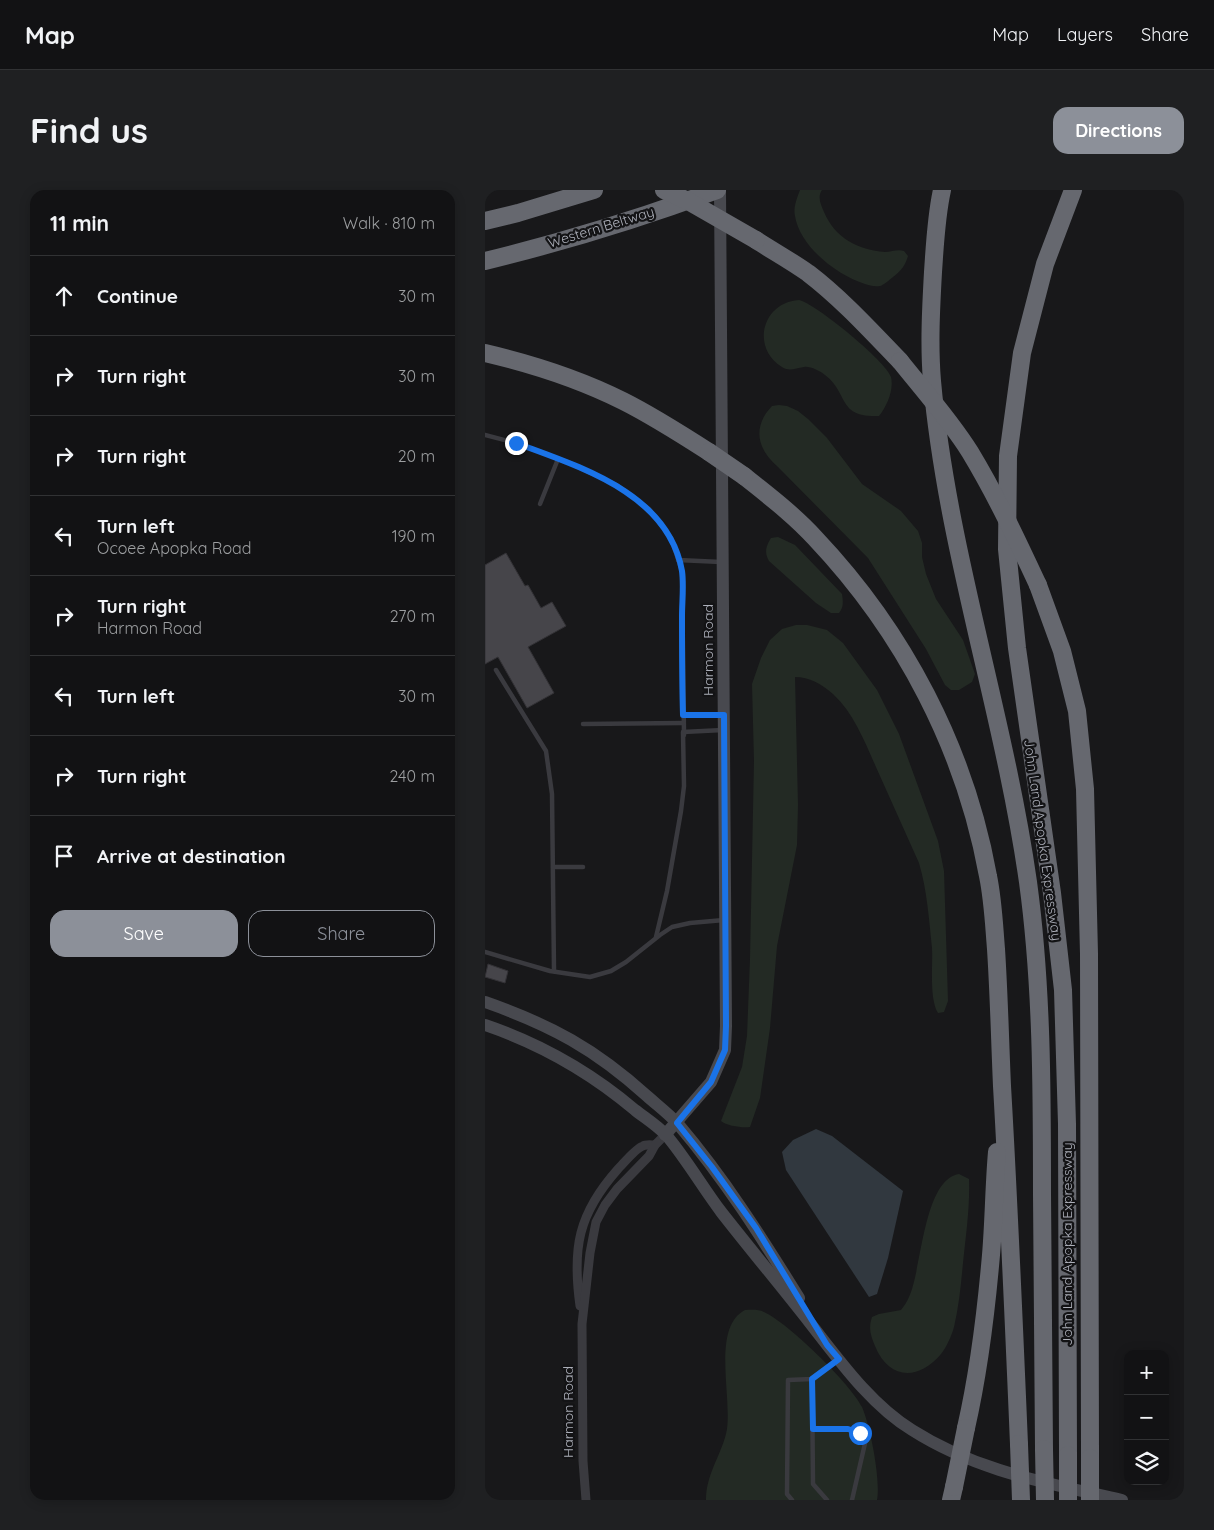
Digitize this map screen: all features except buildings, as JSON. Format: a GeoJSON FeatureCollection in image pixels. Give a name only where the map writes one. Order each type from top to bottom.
{"type":"FeatureCollection","features":[{"type":"Feature","properties":{"kind":"highway"},"geometry":{"type":"LineString","coordinates":[[485,221],[594,190]]}},
{"type":"Feature","properties":{"kind":"highway"},"geometry":{"type":"LineString","coordinates":[[664,190],[688,200],[808,273],[853,312],[900,361],[956,431],[1000,505],[1038,585],[1061,651],[1077,711],[1085,789],[1089,954],[1089,1500]]}},
{"type":"Feature","properties":{"kind":"highway","name":"John Land Apopka Expressway"},"geometry":{"type":"LineString","coordinates":[[942,190],[937,217],[931,296],[932,377],[940,451],[961,557],[1007,763],[1028,882],[1038,982],[1042,1076],[1045,1500]]}},
{"type":"Feature","properties":{"kind":"highway","name":"John Land Apopka Expressway"},"geometry":{"type":"LineString","coordinates":[[1068,1500],[1067,1124],[1063,990],[1052,893],[1017,648],[1007,540],[1007,456],[1022,353],[1045,264],[1073,190]]}},
{"type":"Feature","properties":{"kind":"highway","name":"Western Beltway"},"geometry":{"type":"LineString","coordinates":[[485,261],[570,238],[714,191]]}},
{"type":"Feature","properties":{"kind":"highway"},"geometry":{"type":"LineString","coordinates":[[485,353],[533,366],[587,385],[622,401],[659,420],[709,452],[780,504],[815,538],[860,590],[907,659],[936,714],[972,807],[989,877],[993,915],[1002,1081],[1021,1500]]}},
{"type":"Feature","properties":{"kind":"highway"},"geometry":{"type":"LineString","coordinates":[[953,1494],[976,1382],[985,1321],[1002,1081]]}},
{"type":"Feature","properties":{"kind":"main road","name":"Harmon Road"},"geometry":{"type":"LineString","coordinates":[[665,1135],[711,1082],[725,1050],[723,563],[714,191]]}},
{"type":"Feature","properties":{"kind":"main road"},"geometry":{"type":"LineString","coordinates":[[485,1002],[513,1011],[552,1028],[590,1050],[619,1071],[677,1123],[712,1167],[756,1228],[827,1345]]}},
{"type":"Feature","properties":{"kind":"main road"},"geometry":{"type":"LineString","coordinates":[[485,1026],[556,1054],[612,1091],[665,1135],[698,1177],[721,1212],[827,1345],[874,1399],[911,1430],[945,1448],[996,1470],[1122,1500]]}},
{"type":"Feature","properties":{"kind":"street","name":"Harmon Road"},"geometry":{"type":"LineString","coordinates":[[582,1324],[590,1253],[596,1222],[613,1194],[649,1156],[655,1144],[665,1135]]}},
{"type":"Feature","properties":{"kind":"street","name":"Harmon Road"},"geometry":{"type":"LineString","coordinates":[[586,1500],[583,1460],[582,1324],[577,1275],[579,1234],[597,1195],[627,1160],[642,1146],[655,1144]]}},
{"type":"Feature","properties":{"kind":"lane"},"geometry":{"type":"LineString","coordinates":[[485,435],[516,443],[558,458],[618,486],[649,509],[671,538],[682,571],[684,786],[667,891],[655,939]]}},
{"type":"Feature","properties":{"kind":"lane"},"geometry":{"type":"LineString","coordinates":[[540,504],[558,458]]}},
{"type":"Feature","properties":{"kind":"lane"},"geometry":{"type":"LineString","coordinates":[[678,560],[723,563]]}},
{"type":"Feature","properties":{"kind":"lane"},"geometry":{"type":"LineString","coordinates":[[496,670],[546,751],[552,794],[554,971]]}},
{"type":"Feature","properties":{"kind":"lane"},"geometry":{"type":"LineString","coordinates":[[683,715],[724,715]]}},
{"type":"Feature","properties":{"kind":"lane"},"geometry":{"type":"LineString","coordinates":[[583,724],[683,723]]}},
{"type":"Feature","properties":{"kind":"lane"},"geometry":{"type":"LineString","coordinates":[[683,733],[724,730]]}},
{"type":"Feature","properties":{"kind":"lane"},"geometry":{"type":"LineString","coordinates":[[553,867],[583,867]]}},
{"type":"Feature","properties":{"kind":"lane"},"geometry":{"type":"LineString","coordinates":[[485,952],[554,971],[590,977],[611,971],[672,928],[690,923],[725,920]]}},
{"type":"Feature","properties":{"kind":"lane"},"geometry":{"type":"LineString","coordinates":[[792,1500],[787,1494],[788,1380],[812,1379],[839,1359]]}},
{"type":"Feature","properties":{"kind":"lane"},"geometry":{"type":"LineString","coordinates":[[812,1379],[813,1484],[827,1500]]}},
{"type":"Feature","properties":{"kind":"lane"},"geometry":{"type":"LineString","coordinates":[[813,1429],[848,1429],[860,1433],[866,1439],[852,1500]]}},
{"type":"Feature","properties":{"kind":"shaded area"},"geometry":{"type":"Polygon","coordinates":[[[800,190],[822,190],[820,201],[823,209],[834,229],[841,236],[866,249],[885,252],[904,251],[908,256],[906,263],[896,275],[880,286],[854,280],[832,267],[812,249],[798,227],[795,210],[800,190]]]}},
{"type":"Feature","properties":{"kind":"shaded area"},"geometry":{"type":"Polygon","coordinates":[[[799,300],[820,311],[834,322],[864,347],[887,370],[891,377],[892,387],[885,408],[879,416],[866,416],[850,409],[838,389],[818,370],[806,367],[788,369],[782,367],[772,358],[766,348],[764,338],[765,327],[769,317],[777,308],[799,300]]]}},
{"type":"Feature","properties":{"kind":"shaded area"},"geometry":{"type":"Polygon","coordinates":[[[779,405],[798,411],[808,419],[827,438],[862,484],[901,511],[918,531],[922,543],[922,557],[926,574],[936,599],[963,640],[975,674],[972,682],[959,690],[951,690],[945,685],[926,649],[868,558],[765,453],[760,438],[762,422],[772,406],[779,405]]]}},
{"type":"Feature","properties":{"kind":"shaded area"},"geometry":{"type":"Polygon","coordinates":[[[778,537],[795,545],[842,594],[843,602],[839,613],[831,613],[816,603],[769,561],[766,552],[767,546],[771,538],[778,537]]]}},
{"type":"Feature","properties":{"kind":"shaded area"},"geometry":{"type":"Polygon","coordinates":[[[796,625],[807,625],[827,630],[843,643],[877,690],[899,734],[938,841],[944,871],[948,1001],[944,1012],[938,1013],[933,999],[932,948],[924,884],[919,863],[865,743],[855,722],[833,694],[815,682],[795,677],[797,845],[777,946],[770,1028],[760,1098],[750,1127],[739,1127],[721,1121],[742,1067],[747,1036],[754,761],[752,684],[761,658],[770,640],[782,629],[796,625]]]}},
{"type":"Feature","properties":{"kind":"shaded area"},"geometry":{"type":"Polygon","coordinates":[[[816,1129],[832,1136],[903,1191],[888,1258],[877,1294],[869,1297],[786,1170],[782,1152],[793,1140],[816,1129]]]}},
{"type":"Feature","properties":{"kind":"shaded area"},"geometry":{"type":"Polygon","coordinates":[[[959,1174],[969,1179],[969,1200],[960,1295],[953,1330],[943,1351],[932,1363],[914,1372],[896,1371],[881,1357],[875,1346],[870,1329],[872,1317],[901,1310],[906,1302],[913,1284],[931,1208],[938,1192],[947,1180],[959,1174]]]}},
{"type":"Feature","properties":{"kind":"shaded area"},"geometry":{"type":"Polygon","coordinates":[[[745,1310],[764,1312],[788,1328],[832,1369],[855,1396],[865,1415],[871,1439],[876,1467],[877,1500],[706,1500],[708,1482],[726,1434],[728,1420],[725,1367],[728,1332],[734,1319],[745,1310]]]}},
{"type":"Feature","properties":{"kind":"route"},"geometry":{"type":"LineString","coordinates":[[516,443],[570,463],[618,486],[649,509],[671,538],[682,571],[683,715],[724,715],[725,1050],[711,1082],[677,1123],[712,1167],[756,1228],[827,1345],[839,1359],[812,1379],[813,1429],[848,1429],[860,1433]]}}]}
